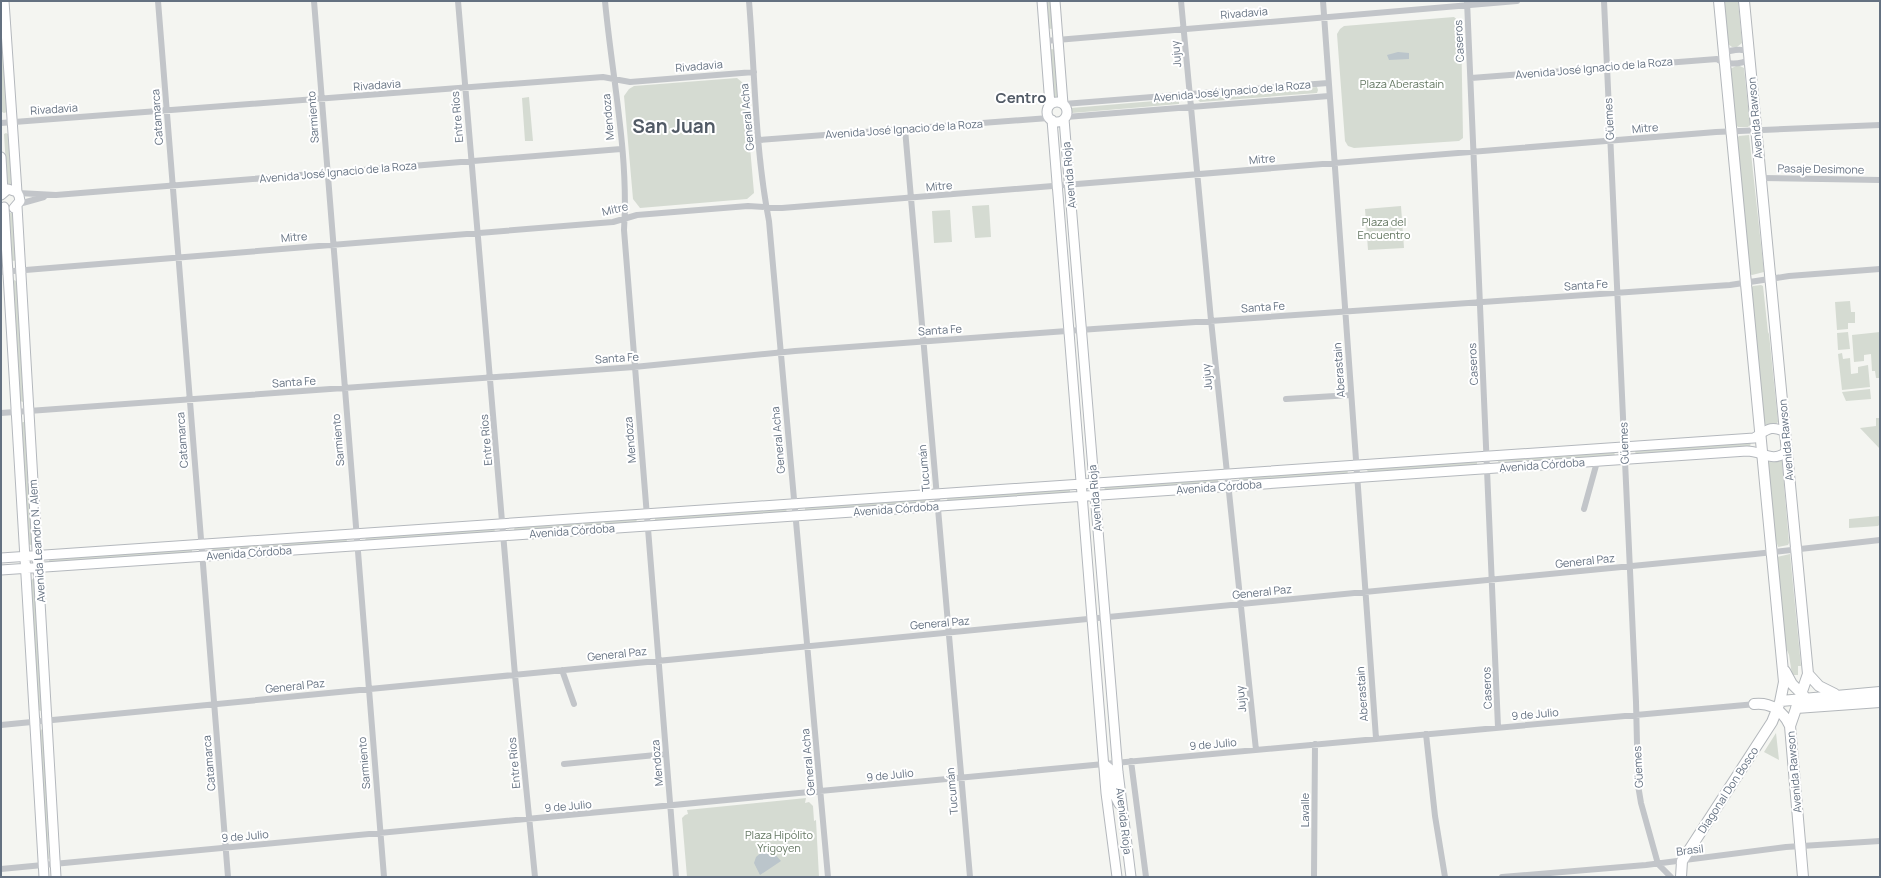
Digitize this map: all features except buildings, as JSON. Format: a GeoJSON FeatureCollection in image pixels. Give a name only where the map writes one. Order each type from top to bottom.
{"type":"FeatureCollection","features":[{"type":"Feature","properties":{"kind":"main road"},"geometry":{"type":"LineString","coordinates":[[4,1],[17,192]]}},
{"type":"Feature","properties":{"kind":"main road"},"geometry":{"type":"LineString","coordinates":[[1042,1],[1050,105],[1047,112],[1050,119],[1059,122],[1065,118],[1067,112],[1064,104],[1055,1]]}},
{"type":"Feature","properties":{"kind":"main road"},"geometry":{"type":"LineString","coordinates":[[1719,1],[1722,58],[1732,132],[1784,682],[1780,705],[1790,726]]}},
{"type":"Feature","properties":{"kind":"main road","name":"Avenida Rawson"},"geometry":{"type":"LineString","coordinates":[[1744,1],[1808,674],[1803,697],[1796,708],[1790,726],[1803,877]]}},
{"type":"Feature","properties":{"kind":"main road"},"geometry":{"type":"LineString","coordinates":[[1050,105],[1056,102],[1064,104]]}},
{"type":"Feature","properties":{"kind":"main road","name":"Avenida Rioja"},"geometry":{"type":"LineString","coordinates":[[1065,118],[1117,763],[1131,877]]}},
{"type":"Feature","properties":{"kind":"main road","name":"Avenida Rioja"},"geometry":{"type":"LineString","coordinates":[[1050,119],[1057,186],[1104,764],[1117,877]]}},
{"type":"Feature","properties":{"kind":"main road"},"geometry":{"type":"LineString","coordinates":[[1,157],[2,193],[11,189],[17,192]]}},
{"type":"Feature","properties":{"kind":"main road","name":"Avenida Leandro N. Alem"},"geometry":{"type":"LineString","coordinates":[[17,192],[20,198],[18,205],[21,270],[56,877]]}},
{"type":"Feature","properties":{"kind":"main road"},"geometry":{"type":"LineString","coordinates":[[2,205],[10,209],[18,205]]}},
{"type":"Feature","properties":{"kind":"main road","name":"Avenida Leandro N. Alem"},"geometry":{"type":"LineString","coordinates":[[2,205],[5,271],[17,412],[44,877]]}},
{"type":"Feature","properties":{"kind":"main road","name":"Avenida Córdoba"},"geometry":{"type":"LineString","coordinates":[[1,558],[1356,464],[1754,438],[1760,432],[1774,428],[1785,432]]}},
{"type":"Feature","properties":{"kind":"main road","name":"Avenida Córdoba"},"geometry":{"type":"LineString","coordinates":[[1,570],[1755,451],[1762,455],[1774,458],[1787,451]]}},
{"type":"Feature","properties":{"kind":"main road"},"geometry":{"type":"LineString","coordinates":[[1782,662],[1789,680],[1803,697],[1822,706]]}},
{"type":"Feature","properties":{"kind":"main road"},"geometry":{"type":"LineString","coordinates":[[1808,674],[1823,690],[1839,695]]}},
{"type":"Feature","properties":{"kind":"main road"},"geometry":{"type":"LineString","coordinates":[[1754,704],[1780,705],[1803,697],[1880,692]]}},
{"type":"Feature","properties":{"kind":"main road"},"geometry":{"type":"LineString","coordinates":[[1796,708],[1880,702]]}},
{"type":"Feature","properties":{"kind":"main road","name":"Diagonal Don Bosco"},"geometry":{"type":"LineString","coordinates":[[1682,861],[1769,728],[1780,705]]}},
{"type":"Feature","properties":{"kind":"main road"},"geometry":{"type":"LineString","coordinates":[[1104,764],[1110,769],[1114,796],[1122,807]]}},
{"type":"Feature","properties":{"kind":"main road"},"geometry":{"type":"LineString","coordinates":[[1682,861],[1682,877]]}},
{"type":"Feature","properties":{"kind":"main road"},"geometry":{"type":"LineString","coordinates":[[1116,864],[1124,877]]}},
{"type":"Feature","properties":{"kind":"street","name":"Catamarca"},"geometry":{"type":"LineString","coordinates":[[158,1],[201,557],[228,877]]}},
{"type":"Feature","properties":{"kind":"street","name":"Sarmiento"},"geometry":{"type":"LineString","coordinates":[[314,1],[384,877]]}},
{"type":"Feature","properties":{"kind":"street","name":"Entre Ríos"},"geometry":{"type":"LineString","coordinates":[[458,1],[515,675],[535,877]]}},
{"type":"Feature","properties":{"kind":"street","name":"Mendoza"},"geometry":{"type":"LineString","coordinates":[[605,1],[621,149],[625,201],[624,230],[634,367],[676,877]]}},
{"type":"Feature","properties":{"kind":"street","name":"General Acha"},"geometry":{"type":"LineString","coordinates":[[749,1],[759,140],[781,352],[828,877]]}},
{"type":"Feature","properties":{"kind":"street","name":"Jujuy"},"geometry":{"type":"LineString","coordinates":[[1181,1],[1211,320],[1256,750]]}},
{"type":"Feature","properties":{"kind":"street","name":"Aberastain"},"geometry":{"type":"LineString","coordinates":[[1323,1],[1376,738]]}},
{"type":"Feature","properties":{"kind":"street","name":"Rivadavia"},"geometry":{"type":"LineString","coordinates":[[1045,40],[1324,17],[1467,3],[1517,1]]}},
{"type":"Feature","properties":{"kind":"street","name":"Güemes"},"geometry":{"type":"LineString","coordinates":[[1604,1],[1638,785],[1641,803],[1658,864]]}},
{"type":"Feature","properties":{"kind":"street","name":"Caseros"},"geometry":{"type":"LineString","coordinates":[[1467,3],[1493,580],[1498,727]]}},
{"type":"Feature","properties":{"kind":"street","name":"Avenida José Ignacio de la Roza"},"geometry":{"type":"LineString","coordinates":[[1471,78],[1722,58],[1746,62],[1749,56],[1744,50],[1722,58]]}},
{"type":"Feature","properties":{"kind":"street","name":"Rivadavia"},"geometry":{"type":"LineString","coordinates":[[1,122],[603,77],[630,82],[754,72]]}},
{"type":"Feature","properties":{"kind":"street","name":"Avenida José Ignacio de la Roza"},"geometry":{"type":"LineString","coordinates":[[1064,104],[1328,83]]}},
{"type":"Feature","properties":{"kind":"street","name":"Avenida José Ignacio de la Roza"},"geometry":{"type":"LineString","coordinates":[[1065,118],[1329,96]]}},
{"type":"Feature","properties":{"kind":"street","name":"Avenida José Ignacio de la Roza"},"geometry":{"type":"LineString","coordinates":[[759,140],[1050,119]]}},
{"type":"Feature","properties":{"kind":"street","name":"Mitre"},"geometry":{"type":"LineString","coordinates":[[5,271],[614,222],[637,215],[748,206],[782,208],[1610,141],[1732,132],[1880,125]]}},
{"type":"Feature","properties":{"kind":"street","name":"Tucumán"},"geometry":{"type":"LineString","coordinates":[[905,129],[970,877]]}},
{"type":"Feature","properties":{"kind":"street","name":"Avenida José Ignacio de la Roza"},"geometry":{"type":"LineString","coordinates":[[17,192],[56,195],[621,149]]}},
{"type":"Feature","properties":{"kind":"street","name":"Pasaje Desimone"},"geometry":{"type":"LineString","coordinates":[[1761,178],[1880,180]]}},
{"type":"Feature","properties":{"kind":"street","name":"Avenida José Ignacio de la Roza"},"geometry":{"type":"LineString","coordinates":[[18,205],[56,195]]}},
{"type":"Feature","properties":{"kind":"street","name":"Santa Fe"},"geometry":{"type":"LineString","coordinates":[[1,413],[634,367],[781,352],[1617,292],[1746,282],[1770,278],[1880,269]]}},
{"type":"Feature","properties":{"kind":"street"},"geometry":{"type":"LineString","coordinates":[[1286,400],[1351,395]]}},
{"type":"Feature","properties":{"kind":"street"},"geometry":{"type":"LineString","coordinates":[[1584,509],[1597,462]]}},
{"type":"Feature","properties":{"kind":"street","name":"General Paz"},"geometry":{"type":"LineString","coordinates":[[1,725],[1493,580],[1880,540]]}},
{"type":"Feature","properties":{"kind":"street"},"geometry":{"type":"LineString","coordinates":[[562,670],[574,704]]}},
{"type":"Feature","properties":{"kind":"street","name":"9 de Julio"},"geometry":{"type":"LineString","coordinates":[[1,870],[1131,761],[1754,704]]}},
{"type":"Feature","properties":{"kind":"street"},"geometry":{"type":"LineString","coordinates":[[1426,734],[1435,816],[1445,877]]}},
{"type":"Feature","properties":{"kind":"street","name":"Lavalle"},"geometry":{"type":"LineString","coordinates":[[1314,877],[1315,744]]}},
{"type":"Feature","properties":{"kind":"street"},"geometry":{"type":"LineString","coordinates":[[564,764],[666,754]]}},
{"type":"Feature","properties":{"kind":"street","name":"Avenida Rioja"},"geometry":{"type":"LineString","coordinates":[[1131,761],[1146,877]]}},
{"type":"Feature","properties":{"kind":"street","name":"Brasil"},"geometry":{"type":"LineString","coordinates":[[1502,877],[1559,875],[1800,847],[1880,841]]}},
{"type":"Feature","properties":{"kind":"street","name":"Diagonal Don Bosco"},"geometry":{"type":"LineString","coordinates":[[1672,877],[1682,861]]}},
{"type":"Feature","properties":{"kind":"street"},"geometry":{"type":"LineString","coordinates":[[1658,864],[1672,877]]}},
{"type":"Feature","properties":{"kind":"green space"},"geometry":{"type":"Polygon","coordinates":[[[1046,1],[1051,1],[1053,28],[1051,29],[1048,28],[1046,1]]]}},
{"type":"Feature","properties":{"kind":"green space"},"geometry":{"type":"Polygon","coordinates":[[[1724,1],[1738,1],[1742,43],[1737,47],[1732,47],[1728,44],[1724,1]]]}},
{"type":"Feature","properties":{"kind":"green space"},"geometry":{"type":"Polygon","coordinates":[[[1,16],[7,112],[4,113],[2,112],[1,16]]]}},
{"type":"Feature","properties":{"kind":"green space","name":"Plaza Aberastain"},"geometry":{"type":"Polygon","coordinates":[[[1454,17],[1461,23],[1463,138],[1459,141],[1354,148],[1348,146],[1345,141],[1337,34],[1340,29],[1344,26],[1454,17]]]}},
{"type":"Feature","properties":{"kind":"green space"},"geometry":{"type":"Polygon","coordinates":[[[1049,50],[1055,50],[1059,97],[1053,97],[1049,50]]]}},
{"type":"Feature","properties":{"kind":"green space"},"geometry":{"type":"Polygon","coordinates":[[[1738,65],[1744,68],[1750,125],[1748,127],[1738,127],[1736,125],[1730,69],[1738,65]]]}},
{"type":"Feature","properties":{"kind":"green space"},"geometry":{"type":"Polygon","coordinates":[[[737,78],[743,83],[745,89],[754,193],[747,199],[640,208],[633,199],[624,96],[629,89],[634,86],[737,78]]]}},
{"type":"Feature","properties":{"kind":"green space"},"geometry":{"type":"Polygon","coordinates":[[[1317,87],[1317,93],[1200,102],[1198,100],[1199,97],[1317,87]]]}},
{"type":"Feature","properties":{"kind":"green space"},"geometry":{"type":"Polygon","coordinates":[[[529,97],[533,141],[525,141],[522,98],[529,97]]]}},
{"type":"Feature","properties":{"kind":"green space"},"geometry":{"type":"Polygon","coordinates":[[[1179,99],[1179,104],[1072,113],[1071,108],[1179,99]]]}},
{"type":"Feature","properties":{"kind":"green space"},"geometry":{"type":"Polygon","coordinates":[[[4,134],[8,134],[12,184],[7,184],[4,134]]]}},
{"type":"Feature","properties":{"kind":"green space"},"geometry":{"type":"Polygon","coordinates":[[[1749,135],[1764,272],[1752,275],[1750,274],[1737,138],[1739,136],[1749,135]]]}},
{"type":"Feature","properties":{"kind":"green space"},"geometry":{"type":"Polygon","coordinates":[[[989,205],[991,237],[975,238],[972,206],[989,205]]]}},
{"type":"Feature","properties":{"kind":"green space","name":"Plaza del Encuentro"},"geometry":{"type":"Polygon","coordinates":[[[1401,206],[1404,248],[1368,250],[1365,209],[1401,206]]]}},
{"type":"Feature","properties":{"kind":"green space"},"geometry":{"type":"Polygon","coordinates":[[[950,210],[952,242],[934,243],[932,211],[950,210]]]}},
{"type":"Feature","properties":{"kind":"green space"},"geometry":{"type":"Polygon","coordinates":[[[9,213],[14,213],[16,260],[14,261],[11,260],[9,213]]]}},
{"type":"Feature","properties":{"kind":"green space"},"geometry":{"type":"Polygon","coordinates":[[[14,280],[18,282],[25,401],[23,402],[20,401],[14,280]]]}},
{"type":"Feature","properties":{"kind":"green space"},"geometry":{"type":"Polygon","coordinates":[[[1753,286],[1763,286],[1769,334],[1778,422],[1776,424],[1766,425],[1764,424],[1751,288],[1753,286]]]}},
{"type":"Feature","properties":{"kind":"green space"},"geometry":{"type":"Polygon","coordinates":[[[1850,301],[1851,312],[1855,312],[1855,323],[1848,323],[1848,329],[1837,330],[1835,302],[1850,301]]]}},
{"type":"Feature","properties":{"kind":"green space"},"geometry":{"type":"Polygon","coordinates":[[[1848,332],[1850,349],[1838,350],[1837,333],[1848,332]]]}},
{"type":"Feature","properties":{"kind":"green space"},"geometry":{"type":"Polygon","coordinates":[[[1880,332],[1880,378],[1876,378],[1875,371],[1872,371],[1871,354],[1864,355],[1864,361],[1854,362],[1852,335],[1880,332]]]}},
{"type":"Feature","properties":{"kind":"green space"},"geometry":{"type":"Polygon","coordinates":[[[1842,353],[1843,359],[1850,358],[1851,374],[1858,373],[1858,367],[1868,365],[1870,387],[1842,390],[1838,354],[1842,353]]]}},
{"type":"Feature","properties":{"kind":"green space"},"geometry":{"type":"Polygon","coordinates":[[[1870,389],[1871,399],[1846,401],[1842,392],[1870,389]]]}},
{"type":"Feature","properties":{"kind":"green space"},"geometry":{"type":"Polygon","coordinates":[[[1876,418],[1880,418],[1880,449],[1860,428],[1876,426],[1876,418]]]}},
{"type":"Feature","properties":{"kind":"green space"},"geometry":{"type":"Polygon","coordinates":[[[26,422],[33,545],[28,544],[21,423],[26,422]]]}},
{"type":"Feature","properties":{"kind":"green space"},"geometry":{"type":"Polygon","coordinates":[[[1751,442],[1750,447],[1637,455],[1635,452],[1636,450],[1751,442]]]}},
{"type":"Feature","properties":{"kind":"green space"},"geometry":{"type":"Polygon","coordinates":[[[1614,451],[1615,456],[1498,462],[1499,459],[1614,451]]]}},
{"type":"Feature","properties":{"kind":"green space"},"geometry":{"type":"Polygon","coordinates":[[[1477,461],[1477,466],[1368,472],[1367,470],[1368,467],[1477,461]]]}},
{"type":"Feature","properties":{"kind":"green space"},"geometry":{"type":"Polygon","coordinates":[[[1770,461],[1782,461],[1789,543],[1788,545],[1778,547],[1775,537],[1768,464],[1770,461]]]}},
{"type":"Feature","properties":{"kind":"green space"},"geometry":{"type":"Polygon","coordinates":[[[1346,469],[1348,472],[1346,475],[1239,481],[1239,477],[1346,469]]]}},
{"type":"Feature","properties":{"kind":"green space"},"geometry":{"type":"Polygon","coordinates":[[[1218,479],[1218,483],[1105,490],[1104,486],[1218,479]]]}},
{"type":"Feature","properties":{"kind":"green space"},"geometry":{"type":"Polygon","coordinates":[[[1070,488],[1070,493],[948,502],[947,499],[947,497],[1070,488]]]}},
{"type":"Feature","properties":{"kind":"green space"},"geometry":{"type":"Polygon","coordinates":[[[926,498],[926,503],[805,511],[805,507],[926,498]]]}},
{"type":"Feature","properties":{"kind":"green space"},"geometry":{"type":"Polygon","coordinates":[[[786,508],[787,513],[655,521],[655,518],[786,508]]]}},
{"type":"Feature","properties":{"kind":"green space"},"geometry":{"type":"Polygon","coordinates":[[[1880,516],[1880,524],[1878,526],[1849,528],[1849,519],[1880,516]]]}},
{"type":"Feature","properties":{"kind":"green space"},"geometry":{"type":"Polygon","coordinates":[[[635,518],[637,521],[635,523],[515,532],[514,530],[515,526],[635,518]]]}},
{"type":"Feature","properties":{"kind":"green space"},"geometry":{"type":"Polygon","coordinates":[[[493,528],[495,530],[493,533],[365,540],[367,536],[493,528]]]}},
{"type":"Feature","properties":{"kind":"green space"},"geometry":{"type":"Polygon","coordinates":[[[346,538],[346,543],[212,551],[213,547],[346,538]]]}},
{"type":"Feature","properties":{"kind":"green space"},"geometry":{"type":"Polygon","coordinates":[[[192,548],[192,553],[50,563],[49,560],[192,548]]]}},
{"type":"Feature","properties":{"kind":"green space"},"geometry":{"type":"Polygon","coordinates":[[[1790,554],[1801,666],[1798,666],[1798,675],[1792,675],[1789,655],[1785,645],[1777,557],[1790,554]]]}},
{"type":"Feature","properties":{"kind":"green space"},"geometry":{"type":"Polygon","coordinates":[[[31,580],[36,580],[43,710],[41,711],[38,710],[31,580]]]}},
{"type":"Feature","properties":{"kind":"green space"},"geometry":{"type":"Polygon","coordinates":[[[42,729],[44,730],[49,859],[47,858],[40,731],[42,729]]]}},
{"type":"Feature","properties":{"kind":"green space"},"geometry":{"type":"Polygon","coordinates":[[[1776,733],[1779,760],[1764,752],[1776,733]]]}},
{"type":"Feature","properties":{"kind":"green space","name":"Plaza Hipólito Yrigoyen"},"geometry":{"type":"Polygon","coordinates":[[[806,798],[805,803],[809,802],[813,806],[814,821],[816,820],[819,877],[687,877],[682,818],[688,814],[687,810],[806,798]]]}},
{"type":"Feature","properties":{"kind":"shaded area"},"geometry":{"type":"Polygon","coordinates":[[[1398,52],[1409,53],[1409,59],[1389,60],[1387,55],[1398,52]]]}},
{"type":"Feature","properties":{"kind":"shaded area"},"geometry":{"type":"Polygon","coordinates":[[[763,851],[773,852],[781,861],[760,875],[754,863],[756,857],[763,851]]]}},
{"type":"Feature","properties":{"kind":"district","name":"Centro"},"geometry":{"type":"Point","coordinates":[1021,98]}},
{"type":"Feature","properties":{"kind":"district","name":"San Juan"},"geometry":{"type":"Point","coordinates":[674,126]}}]}
